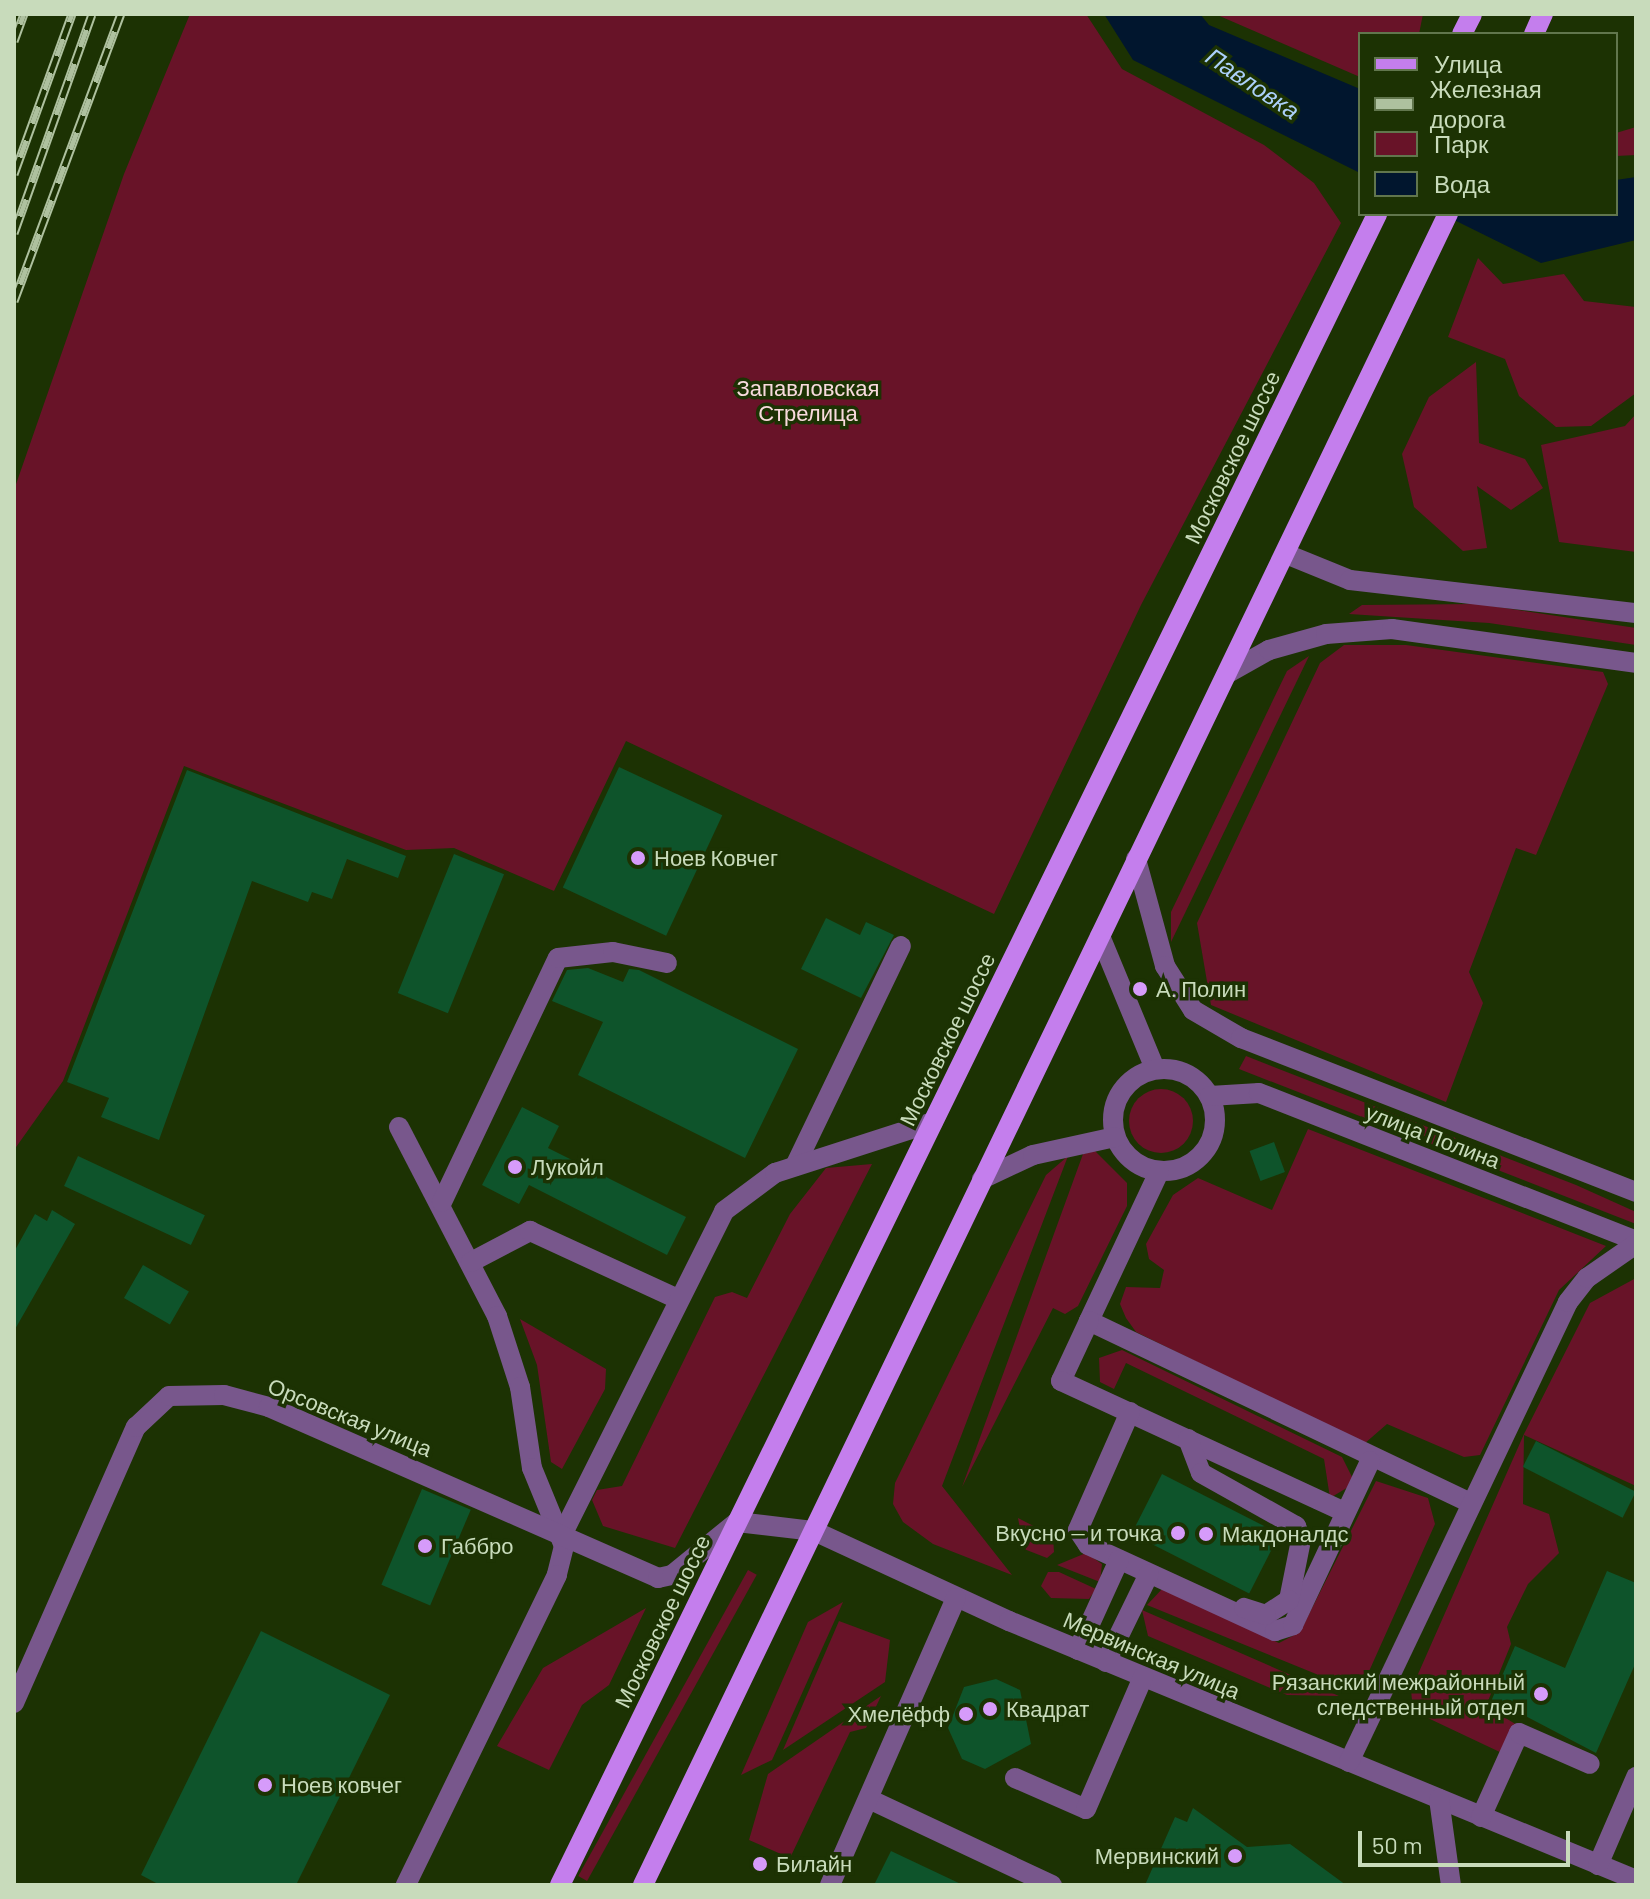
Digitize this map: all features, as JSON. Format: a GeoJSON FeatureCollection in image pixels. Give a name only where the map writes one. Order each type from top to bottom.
{"type":"FeatureCollection","features":[{"type":"Feature","properties":{"kind":"main road"},"geometry":{"type":"LineString","coordinates":[[1463,32],[1472,14]]}},
{"type":"Feature","properties":{"kind":"main road","name":"Московское шоссе"},"geometry":{"type":"LineString","coordinates":[[560,1885],[1376,216]]}},
{"type":"Feature","properties":{"kind":"main road"},"geometry":{"type":"LineString","coordinates":[[643,1885],[1447,216]]}},
{"type":"Feature","properties":{"kind":"street"},"geometry":{"type":"LineString","coordinates":[[1286,554],[1350,580],[1636,613]]}},
{"type":"Feature","properties":{"kind":"street"},"geometry":{"type":"LineString","coordinates":[[1228,673],[1269,650],[1326,634],[1392,629],[1636,663]]}},
{"type":"Feature","properties":{"kind":"street"},"geometry":{"type":"LineString","coordinates":[[1136,859],[1165,966],[1193,1010],[1241,1038],[1636,1192]]}},
{"type":"Feature","properties":{"kind":"street"},"geometry":{"type":"LineString","coordinates":[[1100,936],[1155,1069]]}},
{"type":"Feature","properties":{"kind":"street"},"geometry":{"type":"LineString","coordinates":[[795,1166],[901,946]]}},
{"type":"Feature","properties":{"kind":"street"},"geometry":{"type":"LineString","coordinates":[[442,1202],[558,958],[613,952],[667,963]]}},
{"type":"Feature","properties":{"kind":"street"},"geometry":{"type":"LineString","coordinates":[[1155,1069],[1187,1074],[1210,1096],[1216,1128],[1202,1156],[1159,1172],[1132,1160],[1115,1137],[1120,1094],[1155,1069]]}},
{"type":"Feature","properties":{"kind":"street","name":"улица Полина"},"geometry":{"type":"LineString","coordinates":[[1210,1096],[1259,1093],[1636,1242]]}},
{"type":"Feature","properties":{"kind":"street"},"geometry":{"type":"LineString","coordinates":[[406,1885],[557,1575],[563,1533],[724,1211],[760,1181],[795,1166],[933,1122]]}},
{"type":"Feature","properties":{"kind":"street"},"geometry":{"type":"LineString","coordinates":[[399,1127],[442,1202],[471,1262],[518,1375],[535,1479],[563,1533]]}},
{"type":"Feature","properties":{"kind":"street"},"geometry":{"type":"LineString","coordinates":[[982,1179],[1033,1155],[1115,1137]]}},
{"type":"Feature","properties":{"kind":"street"},"geometry":{"type":"LineString","coordinates":[[1159,1172],[1061,1381],[1345,1512]]}},
{"type":"Feature","properties":{"kind":"street"},"geometry":{"type":"LineString","coordinates":[[471,1262],[530,1231],[678,1299]]}},
{"type":"Feature","properties":{"kind":"street"},"geometry":{"type":"LineString","coordinates":[[1349,1762],[1469,1502],[1568,1302],[1587,1278],[1636,1242]]}},
{"type":"Feature","properties":{"kind":"street"},"geometry":{"type":"LineString","coordinates":[[1089,1321],[1370,1461],[1469,1502]]}},
{"type":"Feature","properties":{"kind":"street","name":"Орсовская улица"},"geometry":{"type":"LineString","coordinates":[[14,1703],[136,1427],[169,1396],[224,1395],[269,1407],[563,1533],[658,1578],[672,1575],[737,1522]]}},
{"type":"Feature","properties":{"kind":"street"},"geometry":{"type":"LineString","coordinates":[[1130,1412],[1078,1530],[1088,1545],[1267,1629],[1293,1625],[1370,1461]]}},
{"type":"Feature","properties":{"kind":"street"},"geometry":{"type":"LineString","coordinates":[[1188,1439],[1201,1473],[1283,1514],[1301,1540],[1280,1612],[1191,1594]]}},
{"type":"Feature","properties":{"kind":"street","name":"Мервинская улица"},"geometry":{"type":"LineString","coordinates":[[737,1522],[814,1531],[956,1598],[1106,1662],[1636,1880]]}},
{"type":"Feature","properties":{"kind":"street"},"geometry":{"type":"LineString","coordinates":[[1078,1650],[1119,1560]]}},
{"type":"Feature","properties":{"kind":"street"},"geometry":{"type":"LineString","coordinates":[[1106,1662],[1149,1574]]}},
{"type":"Feature","properties":{"kind":"street"},"geometry":{"type":"LineString","coordinates":[[830,1885],[871,1800],[956,1598]]}},
{"type":"Feature","properties":{"kind":"street"},"geometry":{"type":"LineString","coordinates":[[1015,1778],[1086,1809],[1143,1677]]}},
{"type":"Feature","properties":{"kind":"street"},"geometry":{"type":"LineString","coordinates":[[1481,1817],[1519,1733],[1590,1764]]}},
{"type":"Feature","properties":{"kind":"street"},"geometry":{"type":"LineString","coordinates":[[1598,1865],[1636,1777]]}},
{"type":"Feature","properties":{"kind":"street"},"geometry":{"type":"LineString","coordinates":[[1439,1799],[1451,1885]]}},
{"type":"Feature","properties":{"kind":"street"},"geometry":{"type":"LineString","coordinates":[[871,1800],[1052,1885]]}},
{"type":"Feature","properties":{"kind":"green space","name":"Запавловская Стрелица"},"geometry":{"type":"Polygon","coordinates":[[[190,14],[1086,14],[1122,69],[1264,145],[1314,183],[1341,223],[1141,605],[994,914],[626,741],[554,891],[454,848],[406,850],[184,766],[63,1081],[14,1150],[14,490],[124,174],[190,14]]]}},
{"type":"Feature","properties":{"kind":"green space"},"geometry":{"type":"Polygon","coordinates":[[[1215,14],[1423,14],[1419,32],[1358,32],[1358,76],[1215,14]]]}},
{"type":"Feature","properties":{"kind":"green space"},"geometry":{"type":"Polygon","coordinates":[[[1636,127],[1636,155],[1618,156],[1618,132],[1636,127]]]}},
{"type":"Feature","properties":{"kind":"green space"},"geometry":{"type":"Polygon","coordinates":[[[1478,258],[1503,284],[1564,274],[1584,301],[1636,307],[1636,393],[1591,426],[1556,427],[1519,396],[1505,359],[1448,337],[1478,258]]]}},
{"type":"Feature","properties":{"kind":"green space"},"geometry":{"type":"Polygon","coordinates":[[[1476,362],[1479,443],[1525,459],[1543,488],[1511,510],[1477,486],[1487,548],[1463,551],[1414,507],[1402,454],[1429,397],[1476,362]]]}},
{"type":"Feature","properties":{"kind":"green space"},"geometry":{"type":"Polygon","coordinates":[[[1636,414],[1636,552],[1559,542],[1541,445],[1625,426],[1636,414]]]}},
{"type":"Feature","properties":{"kind":"green space"},"geometry":{"type":"Polygon","coordinates":[[[1478,604],[1636,628],[1636,645],[1489,623],[1349,614],[1362,605],[1478,604]]]}},
{"type":"Feature","properties":{"kind":"green space"},"geometry":{"type":"Polygon","coordinates":[[[1344,645],[1406,645],[1603,672],[1608,684],[1536,855],[1516,848],[1469,972],[1483,1003],[1446,1102],[1211,1005],[1197,923],[1320,663],[1344,645]]]}},
{"type":"Feature","properties":{"kind":"green space"},"geometry":{"type":"Polygon","coordinates":[[[1309,656],[1171,942],[1171,912],[1287,671],[1309,656]]]}},
{"type":"Feature","properties":{"kind":"green space"},"geometry":{"type":"Polygon","coordinates":[[[1246,1056],[1576,1185],[1636,1212],[1636,1224],[1239,1069],[1246,1056]]]}},
{"type":"Feature","properties":{"kind":"green space"},"geometry":{"type":"Polygon","coordinates":[[[1155,1089],[1167,1089],[1184,1098],[1191,1109],[1191,1133],[1184,1144],[1167,1153],[1155,1153],[1143,1148],[1134,1139],[1129,1127],[1129,1115],[1134,1103],[1143,1094],[1155,1089]]]}},
{"type":"Feature","properties":{"kind":"green space"},"geometry":{"type":"Polygon","coordinates":[[[1308,1129],[1606,1246],[1559,1290],[1480,1455],[1464,1457],[1387,1424],[1364,1444],[1136,1332],[1126,1318],[1120,1304],[1126,1287],[1160,1288],[1164,1270],[1149,1259],[1146,1244],[1173,1195],[1198,1178],[1272,1210],[1308,1129]]]}},
{"type":"Feature","properties":{"kind":"green space"},"geometry":{"type":"Polygon","coordinates":[[[1095,1151],[1127,1183],[1127,1206],[1078,1306],[1065,1314],[1053,1308],[962,1487],[1083,1154],[1095,1151]]]}},
{"type":"Feature","properties":{"kind":"green space"},"geometry":{"type":"Polygon","coordinates":[[[1068,1156],[942,1486],[1012,1575],[933,1544],[903,1522],[893,1504],[895,1483],[1046,1175],[1068,1156]]]}},
{"type":"Feature","properties":{"kind":"green space"},"geometry":{"type":"Polygon","coordinates":[[[872,1164],[675,1548],[603,1526],[592,1500],[597,1490],[622,1486],[715,1297],[732,1292],[747,1298],[790,1214],[826,1168],[872,1164]]]}},
{"type":"Feature","properties":{"kind":"green space"},"geometry":{"type":"Polygon","coordinates":[[[1636,1278],[1636,1486],[1524,1435],[1523,1504],[1549,1514],[1559,1553],[1528,1584],[1507,1627],[1511,1644],[1486,1706],[1517,1725],[1504,1754],[1413,1711],[1411,1690],[1524,1434],[1590,1303],[1636,1278]]]}},
{"type":"Feature","properties":{"kind":"green space"},"geometry":{"type":"Polygon","coordinates":[[[520,1319],[606,1369],[605,1389],[562,1469],[551,1462],[537,1365],[520,1319]]]}},
{"type":"Feature","properties":{"kind":"green space"},"geometry":{"type":"Polygon","coordinates":[[[1122,1350],[1342,1457],[1355,1483],[1330,1498],[1324,1459],[1126,1363],[1114,1389],[1100,1382],[1099,1358],[1122,1350]]]}},
{"type":"Feature","properties":{"kind":"green space"},"geometry":{"type":"Polygon","coordinates":[[[1376,1481],[1428,1498],[1435,1524],[1366,1678],[1353,1689],[1147,1605],[1163,1588],[1279,1643],[1300,1632],[1376,1481]]]}},
{"type":"Feature","properties":{"kind":"green space"},"geometry":{"type":"Polygon","coordinates":[[[1018,1518],[1053,1536],[1054,1552],[1047,1558],[1024,1549],[1018,1518]]]}},
{"type":"Feature","properties":{"kind":"green space"},"geometry":{"type":"Polygon","coordinates":[[[1086,1553],[1102,1564],[1100,1582],[1057,1565],[1086,1553]]]}},
{"type":"Feature","properties":{"kind":"green space"},"geometry":{"type":"Polygon","coordinates":[[[748,1570],[757,1575],[587,1881],[578,1876],[748,1570]]]}},
{"type":"Feature","properties":{"kind":"green space"},"geometry":{"type":"Polygon","coordinates":[[[1048,1572],[1059,1572],[1096,1589],[1089,1599],[1051,1598],[1041,1586],[1048,1572]]]}},
{"type":"Feature","properties":{"kind":"green space"},"geometry":{"type":"Polygon","coordinates":[[[843,1602],[772,1760],[741,1775],[808,1622],[843,1602]]]}},
{"type":"Feature","properties":{"kind":"green space"},"geometry":{"type":"Polygon","coordinates":[[[646,1608],[609,1685],[582,1705],[549,1770],[497,1746],[543,1668],[646,1608]]]}},
{"type":"Feature","properties":{"kind":"green space"},"geometry":{"type":"Polygon","coordinates":[[[1142,1610],[1339,1696],[1287,1695],[1148,1636],[1142,1610]]]}},
{"type":"Feature","properties":{"kind":"green space"},"geometry":{"type":"Polygon","coordinates":[[[839,1621],[890,1640],[885,1682],[783,1750],[839,1621]]]}},
{"type":"Feature","properties":{"kind":"green space"},"geometry":{"type":"Polygon","coordinates":[[[881,1696],[866,1728],[850,1732],[790,1858],[749,1840],[768,1774],[881,1696]]]}},
{"type":"Feature","properties":{"kind":"water","name":"Павловка"},"geometry":{"type":"Polygon","coordinates":[[[1104,14],[1200,14],[1209,25],[1358,88],[1358,172],[1133,60],[1104,14]]]}},
{"type":"Feature","properties":{"kind":"water"},"geometry":{"type":"Polygon","coordinates":[[[1636,177],[1636,240],[1541,263],[1446,216],[1618,216],[1618,180],[1636,177]]]}},
{"type":"Feature","properties":{"kind":"building","name":"Ноев Ковчег"},"geometry":{"type":"Polygon","coordinates":[[[619,767],[722,815],[666,936],[563,888],[619,767]]]}},
{"type":"Feature","properties":{"kind":"building"},"geometry":{"type":"Polygon","coordinates":[[[187,770],[406,856],[398,878],[347,859],[332,899],[312,892],[308,902],[252,881],[159,1140],[101,1117],[109,1098],[67,1082],[187,770]]]}},
{"type":"Feature","properties":{"kind":"building"},"geometry":{"type":"Polygon","coordinates":[[[454,854],[504,874],[448,1013],[398,993],[454,854]]]}},
{"type":"Feature","properties":{"kind":"building"},"geometry":{"type":"Polygon","coordinates":[[[826,918],[860,935],[866,922],[894,935],[861,998],[801,969],[826,918]]]}},
{"type":"Feature","properties":{"kind":"building"},"geometry":{"type":"Polygon","coordinates":[[[588,968],[623,982],[629,969],[639,970],[798,1049],[745,1158],[578,1075],[603,1022],[552,1001],[567,970],[588,968]]]}},
{"type":"Feature","properties":{"kind":"building"},"geometry":{"type":"Polygon","coordinates":[[[522,1107],[559,1126],[548,1148],[686,1217],[667,1255],[529,1185],[519,1204],[482,1185],[522,1107]]]}},
{"type":"Feature","properties":{"kind":"building"},"geometry":{"type":"Polygon","coordinates":[[[1274,1142],[1285,1172],[1261,1181],[1250,1151],[1274,1142]]]}},
{"type":"Feature","properties":{"kind":"building"},"geometry":{"type":"Polygon","coordinates":[[[78,1156],[205,1215],[191,1245],[64,1186],[78,1156]]]}},
{"type":"Feature","properties":{"kind":"building"},"geometry":{"type":"Polygon","coordinates":[[[52,1210],[75,1224],[14,1331],[14,1252],[35,1214],[47,1221],[52,1210]]]}},
{"type":"Feature","properties":{"kind":"building"},"geometry":{"type":"Polygon","coordinates":[[[143,1265],[189,1292],[170,1324],[124,1298],[143,1265]]]}},
{"type":"Feature","properties":{"kind":"building"},"geometry":{"type":"Polygon","coordinates":[[[1536,1441],[1636,1492],[1623,1518],[1523,1467],[1536,1441]]]}},
{"type":"Feature","properties":{"kind":"building","name":"Макдоналдс"},"geometry":{"type":"Polygon","coordinates":[[[1162,1474],[1280,1534],[1249,1594],[1132,1534],[1162,1474]]]}},
{"type":"Feature","properties":{"kind":"building","name":"Габбро"},"geometry":{"type":"Polygon","coordinates":[[[422,1489],[471,1510],[430,1605],[381,1585],[422,1489]]]}},
{"type":"Feature","properties":{"kind":"building"},"geometry":{"type":"Polygon","coordinates":[[[1607,1571],[1636,1583],[1636,1662],[1596,1753],[1518,1712],[1516,1718],[1489,1706],[1515,1646],[1565,1668],[1607,1571]]]}},
{"type":"Feature","properties":{"kind":"building","name":"Ноев ковчег"},"geometry":{"type":"Polygon","coordinates":[[[261,1631],[390,1695],[296,1885],[160,1885],[141,1875],[261,1631]]]}},
{"type":"Feature","properties":{"kind":"building","name":"Квадрат"},"geometry":{"type":"Polygon","coordinates":[[[996,1679],[1020,1690],[1031,1744],[985,1769],[962,1759],[948,1728],[964,1687],[996,1679]]]}},
{"type":"Feature","properties":{"kind":"building","name":"Мервинский"},"geometry":{"type":"Polygon","coordinates":[[[1193,1808],[1247,1847],[1290,1844],[1346,1885],[1145,1885],[1175,1817],[1187,1822],[1193,1808]]]}},
{"type":"Feature","properties":{"kind":"building"},"geometry":{"type":"Polygon","coordinates":[[[891,1851],[963,1885],[874,1885],[891,1851]]]}},
{"type":"Feature","properties":{"kind":"railway"},"geometry":{"type":"LineString","coordinates":[[14,41],[24,14]]}},
{"type":"Feature","properties":{"kind":"railway"},"geometry":{"type":"LineString","coordinates":[[14,174],[72,14]]}},
{"type":"Feature","properties":{"kind":"railway"},"geometry":{"type":"LineString","coordinates":[[14,233],[92,14]]}},
{"type":"Feature","properties":{"kind":"railway"},"geometry":{"type":"LineString","coordinates":[[14,301],[121,14]]}},
{"type":"Feature","properties":{"kind":"place","name":"Ноев Ковчег"},"geometry":{"type":"Point","coordinates":[638,858]}},
{"type":"Feature","properties":{"kind":"place","name":"А. Полин"},"geometry":{"type":"Point","coordinates":[1140,989]}},
{"type":"Feature","properties":{"kind":"place","name":"Лукойл"},"geometry":{"type":"Point","coordinates":[515,1167]}},
{"type":"Feature","properties":{"kind":"place","name":"Вкусно — и точка"},"geometry":{"type":"Point","coordinates":[1178,1533]}},
{"type":"Feature","properties":{"kind":"place","name":"Макдоналдс"},"geometry":{"type":"Point","coordinates":[1206,1534]}},
{"type":"Feature","properties":{"kind":"place","name":"Габбро"},"geometry":{"type":"Point","coordinates":[425,1546]}},
{"type":"Feature","properties":{"kind":"place","name":"Рязанский межрайонный следственный отдел"},"geometry":{"type":"Point","coordinates":[1541,1694]}},
{"type":"Feature","properties":{"kind":"place","name":"Квадрат"},"geometry":{"type":"Point","coordinates":[990,1709]}},
{"type":"Feature","properties":{"kind":"place","name":"Хмелёфф"},"geometry":{"type":"Point","coordinates":[966,1714]}},
{"type":"Feature","properties":{"kind":"place","name":"Ноев ковчег"},"geometry":{"type":"Point","coordinates":[265,1785]}},
{"type":"Feature","properties":{"kind":"place","name":"Мервинский"},"geometry":{"type":"Point","coordinates":[1235,1856]}},
{"type":"Feature","properties":{"kind":"place","name":"Билайн"},"geometry":{"type":"Point","coordinates":[760,1864]}}]}
